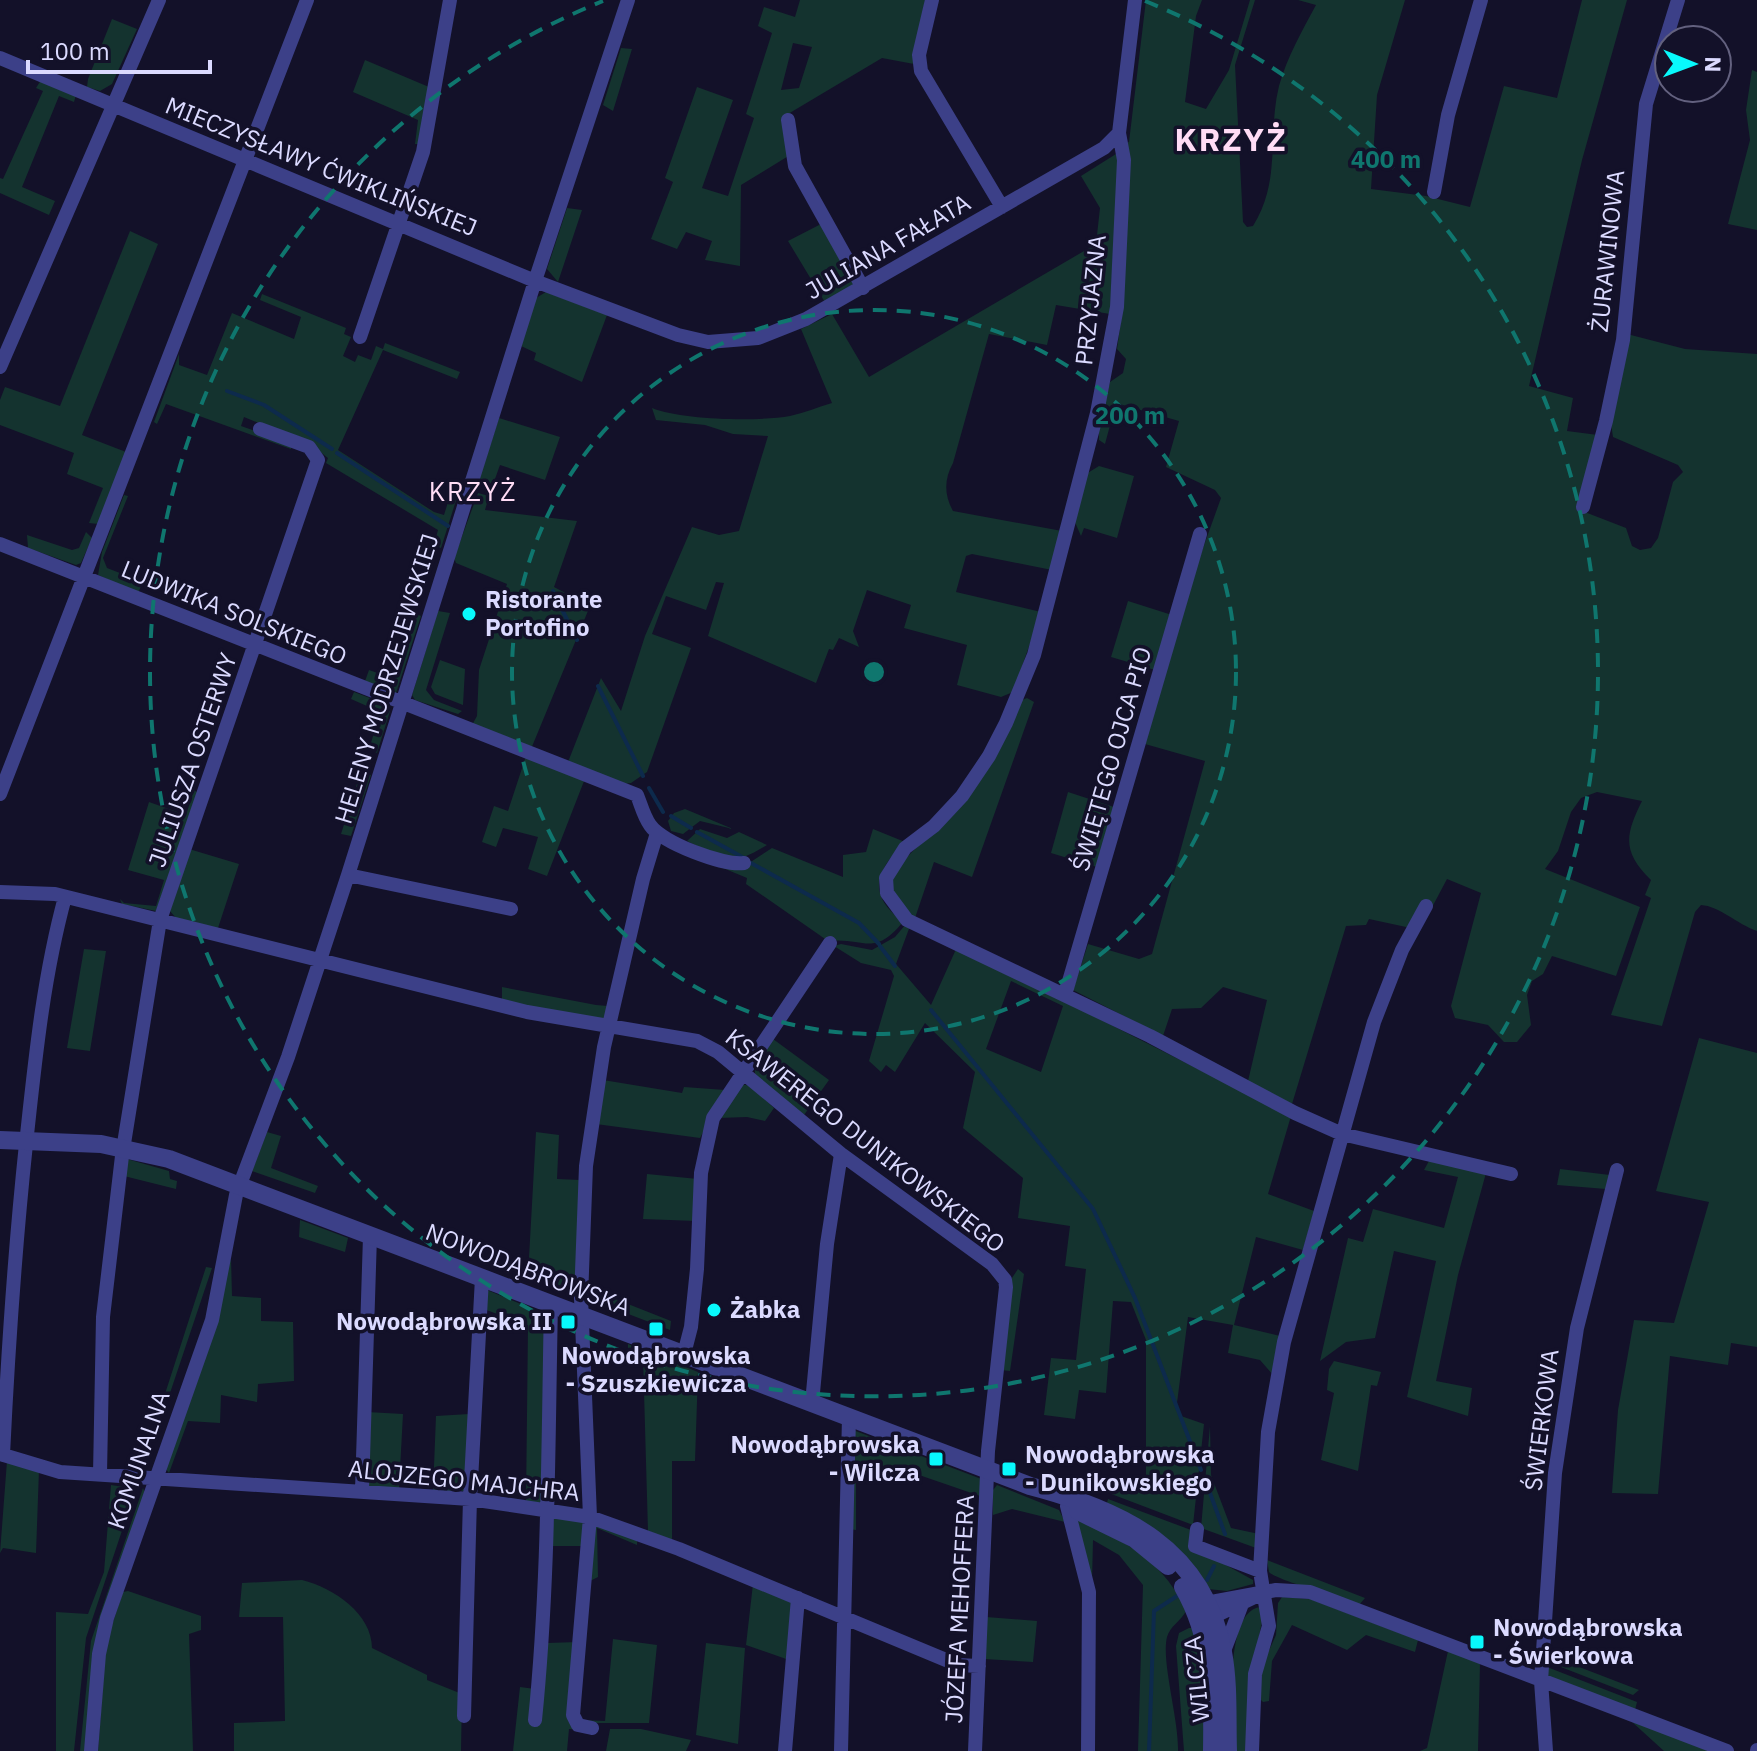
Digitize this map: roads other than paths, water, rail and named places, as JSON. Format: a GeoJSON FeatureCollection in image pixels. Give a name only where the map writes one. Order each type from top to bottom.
{"type":"FeatureCollection","features":[{"type":"Feature","properties":{"kind":"street"},"geometry":{"type":"LineString","coordinates":[[0,367],[159,0]]}},
{"type":"Feature","properties":{"kind":"street"},"geometry":{"type":"LineString","coordinates":[[0,794],[307,0]]}},
{"type":"Feature","properties":{"kind":"street"},"geometry":{"type":"LineString","coordinates":[[360,337],[423,152],[450,0]]}},
{"type":"Feature","properties":{"kind":"street","name":"HELENY MODRZEJEWSKIEJ"},"geometry":{"type":"LineString","coordinates":[[239,1186],[321,960],[535,281],[628,0]]}},
{"type":"Feature","properties":{"kind":"street"},"geometry":{"type":"LineString","coordinates":[[932,0],[919,55],[921,71],[1002,207]]}},
{"type":"Feature","properties":{"kind":"street"},"geometry":{"type":"LineString","coordinates":[[1119,133],[1135,0]]}},
{"type":"Feature","properties":{"kind":"street"},"geometry":{"type":"LineString","coordinates":[[1434,192],[1448,115],[1481,0]]}},
{"type":"Feature","properties":{"kind":"street","name":"ŻURAWINOWA"},"geometry":{"type":"LineString","coordinates":[[1583,507],[1623,340],[1646,104],[1678,0]]}},
{"type":"Feature","properties":{"kind":"street","name":"MIECZYSŁAWY ĆWIKLIŃSKIEJ"},"geometry":{"type":"LineString","coordinates":[[0,58],[401,222],[535,281]]}},
{"type":"Feature","properties":{"kind":"street"},"geometry":{"type":"LineString","coordinates":[[788,120],[795,166],[863,288]]}},
{"type":"Feature","properties":{"kind":"street","name":"JULIANA FAŁATA"},"geometry":{"type":"LineString","coordinates":[[535,281],[678,335],[708,342],[738,342],[789,327],[863,288],[1104,148],[1119,133]]}},
{"type":"Feature","properties":{"kind":"street","name":"PRZYJAZNA"},"geometry":{"type":"LineString","coordinates":[[1065,995],[907,920],[887,893],[886,878],[905,848],[934,826],[962,796],[989,756],[1034,655],[1112,343],[1124,160],[1119,133]]}},
{"type":"Feature","properties":{"kind":"street","name":"JULIUSZA OSTERWY"},"geometry":{"type":"LineString","coordinates":[[100,1474],[103,1317],[124,1147],[160,920],[318,460],[309,447],[260,429]]}},
{"type":"Feature","properties":{"kind":"street","name":"ŚWIĘTEGO OJCA PIO"},"geometry":{"type":"LineString","coordinates":[[1065,995],[1200,534]]}},
{"type":"Feature","properties":{"kind":"street","name":"LUDWIKA SOLSKIEGO"},"geometry":{"type":"LineString","coordinates":[[0,544],[637,795],[648,824],[657,833]]}},
{"type":"Feature","properties":{"kind":"street"},"geometry":{"type":"LineString","coordinates":[[592,1728],[578,1725],[573,1715],[590,1517],[582,1316],[586,1166],[609,1027],[643,879],[657,833],[728,864],[744,863]]}},
{"type":"Feature","properties":{"kind":"street"},"geometry":{"type":"LineString","coordinates":[[348,875],[511,909]]}},
{"type":"Feature","properties":{"kind":"street","name":"KSAWEREGO DUNIKOWSKIEGO"},"geometry":{"type":"LineString","coordinates":[[0,892],[65,897],[527,1012],[697,1041],[744,1074],[841,1154],[980,1255],[1005,1280],[988,1470]]}},
{"type":"Feature","properties":{"kind":"street"},"geometry":{"type":"LineString","coordinates":[[1,1454],[14,1243],[42,1010],[65,897]]}},
{"type":"Feature","properties":{"kind":"street"},"geometry":{"type":"LineString","coordinates":[[1252,1751],[1255,1674],[1269,1626],[1260,1571],[1268,1432],[1284,1342],[1374,1022],[1402,950],[1426,906]]}},
{"type":"Feature","properties":{"kind":"street"},"geometry":{"type":"LineString","coordinates":[[684,1354],[691,1327],[706,1140],[713,1118],[830,943]]}},
{"type":"Feature","properties":{"kind":"street"},"geometry":{"type":"LineString","coordinates":[[1065,995],[1342,1134],[1511,1174]]}},
{"type":"Feature","properties":{"kind":"street","name":"NOWODĄBROWSKA"},"geometry":{"type":"LineString","coordinates":[[0,1140],[124,1147],[169,1159],[1030,1486],[1088,1502],[1136,1524],[1165,1547],[1189,1574],[1206,1612]]}},
{"type":"Feature","properties":{"kind":"street"},"geometry":{"type":"LineString","coordinates":[[812,1403],[827,1244],[841,1154]]}},
{"type":"Feature","properties":{"kind":"street","name":"ŚWIERKOWA"},"geometry":{"type":"LineString","coordinates":[[1546,1751],[1541,1681],[1555,1473],[1577,1328],[1617,1170]]}},
{"type":"Feature","properties":{"kind":"street","name":"KOMUNALNA"},"geometry":{"type":"LineString","coordinates":[[91,1751],[99,1654],[107,1618],[212,1320],[239,1186]]}},
{"type":"Feature","properties":{"kind":"street"},"geometry":{"type":"LineString","coordinates":[[362,1490],[370,1236]]}},
{"type":"Feature","properties":{"kind":"street"},"geometry":{"type":"LineString","coordinates":[[464,1716],[470,1499],[482,1278]]}},
{"type":"Feature","properties":{"kind":"street"},"geometry":{"type":"LineString","coordinates":[[535,1720],[548,1511],[551,1304]]}},
{"type":"Feature","properties":{"kind":"street"},"geometry":{"type":"LineString","coordinates":[[841,1751],[849,1417]]}},
{"type":"Feature","properties":{"kind":"street","name":"ALOJZEGO MAJCHRA"},"geometry":{"type":"LineString","coordinates":[[1,1454],[60,1472],[470,1499],[590,1517],[798,1598],[958,1665],[979,1666]]}},
{"type":"Feature","properties":{"kind":"street","name":"JÓZEFA MEHOFFERA"},"geometry":{"type":"LineString","coordinates":[[975,1751],[988,1470]]}},
{"type":"Feature","properties":{"kind":"street","name":"NOWODĄBROWSKA"},"geometry":{"type":"LineString","coordinates":[[1030,1486],[1113,1527],[1153,1553],[1206,1612]]}},
{"type":"Feature","properties":{"kind":"street"},"geometry":{"type":"LineString","coordinates":[[1067,1506],[1089,1592],[1088,1751]]}},
{"type":"Feature","properties":{"kind":"street"},"geometry":{"type":"LineString","coordinates":[[1197,1529],[1195,1546],[1260,1571]]}},
{"type":"Feature","properties":{"kind":"street"},"geometry":{"type":"LineString","coordinates":[[1206,1612],[1242,1604],[1265,1592]]}},
{"type":"Feature","properties":{"kind":"street"},"geometry":{"type":"LineString","coordinates":[[1206,1612],[1265,1592],[1310,1592],[1727,1751]]}},
{"type":"Feature","properties":{"kind":"street"},"geometry":{"type":"LineString","coordinates":[[785,1751],[798,1598]]}},
{"type":"Feature","properties":{"kind":"street"},"geometry":{"type":"LineString","coordinates":[[1224,1654],[1242,1604]]}},
{"type":"Feature","properties":{"kind":"street","name":"WILCZA"},"geometry":{"type":"LineString","coordinates":[[1206,1612],[1224,1654],[1228,1751]]}},
{"type":"Feature","properties":{"kind":"street","name":"WILCZA"},"geometry":{"type":"LineString","coordinates":[[1206,1612],[1212,1751]]}},
{"type":"Feature","properties":{"kind":"waterway"},"geometry":{"type":"LineString","coordinates":[[227,391],[264,405],[332,449]]}},
{"type":"Feature","properties":{"kind":"waterway"},"geometry":{"type":"LineString","coordinates":[[337,453],[448,526]]}},
{"type":"Feature","properties":{"kind":"waterway"},"geometry":{"type":"LineString","coordinates":[[553,591],[577,640]]}},
{"type":"Feature","properties":{"kind":"waterway"},"geometry":{"type":"LineString","coordinates":[[598,686],[643,776]]}},
{"type":"Feature","properties":{"kind":"waterway"},"geometry":{"type":"LineString","coordinates":[[649,788],[663,812]]}},
{"type":"Feature","properties":{"kind":"waterway"},"geometry":{"type":"LineString","coordinates":[[671,816],[691,828]]}},
{"type":"Feature","properties":{"kind":"waterway"},"geometry":{"type":"LineString","coordinates":[[697,832],[744,858]]}},
{"type":"Feature","properties":{"kind":"waterway"},"geometry":{"type":"LineString","coordinates":[[751,863],[859,923],[879,944]]}},
{"type":"Feature","properties":{"kind":"waterway"},"geometry":{"type":"LineString","coordinates":[[880,946],[895,966]]}},
{"type":"Feature","properties":{"kind":"waterway"},"geometry":{"type":"LineString","coordinates":[[931,1010],[1093,1209],[1135,1298],[1201,1470]]}},
{"type":"Feature","properties":{"kind":"waterway"},"geometry":{"type":"LineString","coordinates":[[1206,1482],[1225,1534]]}},
{"type":"Feature","properties":{"kind":"waterway"},"geometry":{"type":"LineString","coordinates":[[1207,1580],[1214,1566]]}},
{"type":"Feature","properties":{"kind":"waterway"},"geometry":{"type":"LineString","coordinates":[[1149,1751],[1154,1611],[1177,1596]]}},
{"type":"Feature","properties":{"kind":"place","name":"Ristorante Portofino"},"geometry":{"type":"Point","coordinates":[469,614]}},
{"type":"Feature","properties":{"kind":"place","name":"Żabka"},"geometry":{"type":"Point","coordinates":[714,1310]}},
{"type":"Feature","properties":{"kind":"place","name":"Nowodąbrowska II"},"geometry":{"type":"Point","coordinates":[568,1322]}},
{"type":"Feature","properties":{"kind":"place","name":"Nowodąbrowska - Szuszkiewicza"},"geometry":{"type":"Point","coordinates":[656,1329]}},
{"type":"Feature","properties":{"kind":"place","name":"Nowodąbrowska - Wilcza"},"geometry":{"type":"Point","coordinates":[936,1459]}},
{"type":"Feature","properties":{"kind":"place","name":"Nowodąbrowska - Dunikowskiego"},"geometry":{"type":"Point","coordinates":[1009,1469]}},
{"type":"Feature","properties":{"kind":"place","name":"Nowodąbrowska - Świerkowa"},"geometry":{"type":"Point","coordinates":[1477,1642]}},
{"type":"Feature","properties":{"kind":"district","name":"KRZYŻ"},"geometry":{"type":"Point","coordinates":[1231,140]}},
{"type":"Feature","properties":{"kind":"district","name":"KRZYŻ"},"geometry":{"type":"Point","coordinates":[473,492]}}]}
